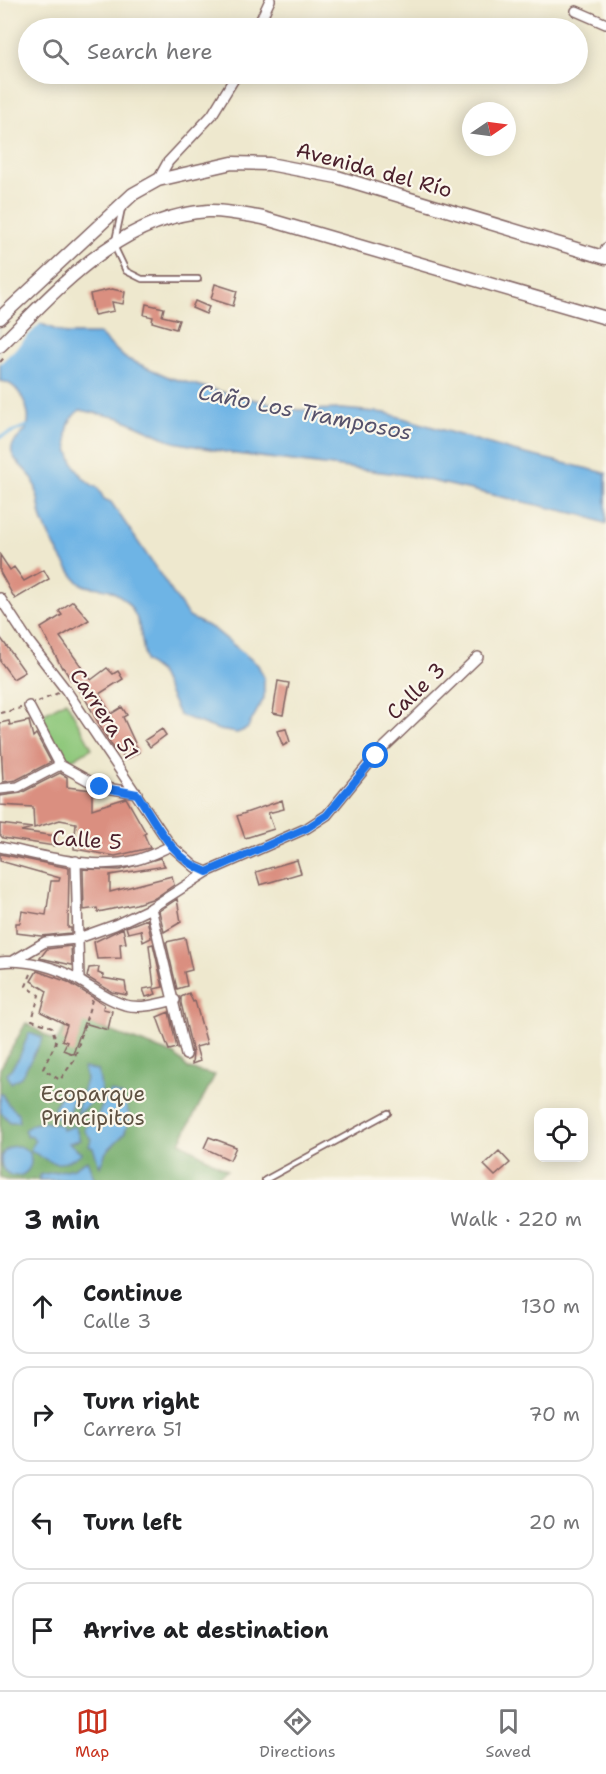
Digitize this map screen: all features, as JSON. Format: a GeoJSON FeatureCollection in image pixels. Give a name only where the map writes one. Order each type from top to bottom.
{"type":"FeatureCollection","features":[{"type":"Feature","properties":{"kind":"main road","name":"Avenida del Río"},"geometry":{"type":"LineString","coordinates":[[0,318],[133,194],[158,180],[232,163],[269,164],[313,171],[605,254]]}},
{"type":"Feature","properties":{"kind":"main road"},"geometry":{"type":"LineString","coordinates":[[0,346],[81,266],[115,241],[162,220],[210,211],[263,218],[606,318]]}},
{"type":"Feature","properties":{"kind":"street"},"geometry":{"type":"LineString","coordinates":[[262,18],[270,0]]}},
{"type":"Feature","properties":{"kind":"street"},"geometry":{"type":"LineString","coordinates":[[576,11],[606,24]]}},
{"type":"Feature","properties":{"kind":"street"},"geometry":{"type":"LineString","coordinates":[[158,180],[168,162],[212,115],[231,84]]}},
{"type":"Feature","properties":{"kind":"street","name":"Carrera 51"},"geometry":{"type":"LineString","coordinates":[[0,598],[171,846],[195,867],[207,872]]}},
{"type":"Feature","properties":{"kind":"street","name":"Calle 3"},"geometry":{"type":"LineString","coordinates":[[13,961],[45,942],[79,938],[151,908],[207,872],[307,828],[327,815],[376,756],[478,657]]}},
{"type":"Feature","properties":{"kind":"street"},"geometry":{"type":"LineString","coordinates":[[29,706],[60,765],[100,787],[137,794]]}},
{"type":"Feature","properties":{"kind":"street"},"geometry":{"type":"LineString","coordinates":[[0,789],[18,787],[60,765]]}},
{"type":"Feature","properties":{"kind":"street","name":"Calle 5"},"geometry":{"type":"LineString","coordinates":[[0,847],[76,861],[136,860],[171,846]]}},
{"type":"Feature","properties":{"kind":"street"},"geometry":{"type":"LineString","coordinates":[[76,861],[79,981]]}},
{"type":"Feature","properties":{"kind":"street"},"geometry":{"type":"LineString","coordinates":[[151,908],[175,1000],[186,1054]]}},
{"type":"Feature","properties":{"kind":"street"},"geometry":{"type":"LineString","coordinates":[[0,962],[35,964],[79,981],[94,992],[125,1005],[146,1007],[175,1000]]}},
{"type":"Feature","properties":{"kind":"lane"},"geometry":{"type":"LineString","coordinates":[[123,203],[115,241],[116,250],[126,271],[142,279],[198,279]]}},
{"type":"Feature","properties":{"kind":"lane"},"geometry":{"type":"LineString","coordinates":[[265,1180],[388,1113]]}},
{"type":"Feature","properties":{"kind":"path"},"geometry":{"type":"LineString","coordinates":[[35,964],[26,986],[39,995],[32,1020],[52,1027],[56,1042],[43,1069],[60,1080],[74,1060],[94,992]]}},
{"type":"Feature","properties":{"kind":"green space"},"geometry":{"type":"Polygon","coordinates":[[[66,701],[92,748],[65,764],[39,716],[66,701]]]}},
{"type":"Feature","properties":{"kind":"green space","name":"Ecoparque Principitos"},"geometry":{"type":"Polygon","coordinates":[[[71,1017],[175,1055],[189,1069],[215,1075],[180,1142],[227,1170],[212,1180],[6,1180],[0,1177],[0,1069],[26,1023],[56,1042],[71,1017]]]}},
{"type":"Feature","properties":{"kind":"water","name":"Caño Los Tramposos"},"geometry":{"type":"Polygon","coordinates":[[[0,307],[66,334],[99,334],[125,358],[171,378],[222,392],[298,410],[342,409],[386,413],[513,451],[606,473],[606,524],[586,516],[405,475],[236,454],[174,442],[120,418],[80,410],[72,418],[67,440],[69,452],[80,474],[98,488],[104,499],[111,502],[189,617],[214,629],[258,665],[264,678],[264,698],[247,729],[237,733],[219,730],[179,715],[159,672],[145,661],[138,621],[134,612],[121,597],[112,591],[81,584],[76,580],[50,537],[41,517],[32,478],[12,453],[14,442],[27,427],[28,413],[26,405],[13,386],[0,381],[0,307]]]}},
{"type":"Feature","properties":{"kind":"water"},"geometry":{"type":"Polygon","coordinates":[[[29,1033],[43,1038],[21,1077],[11,1083],[7,1074],[19,1058],[29,1033]]]}},
{"type":"Feature","properties":{"kind":"water"},"geometry":{"type":"Polygon","coordinates":[[[83,1068],[98,1070],[102,1093],[76,1115],[86,1079],[83,1068]]]}},
{"type":"Feature","properties":{"kind":"water"},"geometry":{"type":"Polygon","coordinates":[[[64,1091],[75,1092],[66,1121],[55,1117],[54,1107],[64,1091]]]}},
{"type":"Feature","properties":{"kind":"water"},"geometry":{"type":"Polygon","coordinates":[[[110,1091],[123,1096],[130,1118],[124,1134],[106,1152],[100,1167],[93,1148],[89,1146],[91,1139],[84,1130],[97,1116],[110,1091]]]}},
{"type":"Feature","properties":{"kind":"water"},"geometry":{"type":"Polygon","coordinates":[[[0,1094],[3,1094],[7,1103],[18,1113],[19,1122],[10,1122],[0,1111],[0,1094]]]}},
{"type":"Feature","properties":{"kind":"water"},"geometry":{"type":"Polygon","coordinates":[[[44,1122],[61,1125],[62,1130],[75,1126],[80,1140],[69,1143],[82,1153],[67,1162],[56,1163],[30,1150],[35,1141],[32,1136],[27,1137],[24,1130],[33,1124],[44,1122]]]}},
{"type":"Feature","properties":{"kind":"water"},"geometry":{"type":"Polygon","coordinates":[[[16,1146],[22,1147],[30,1155],[30,1167],[22,1175],[16,1176],[10,1175],[2,1167],[1,1161],[2,1155],[10,1147],[16,1146]]]}},
{"type":"Feature","properties":{"kind":"water"},"geometry":{"type":"Polygon","coordinates":[[[87,1160],[95,1180],[39,1180],[40,1175],[74,1168],[87,1160]]]}},
{"type":"Feature","properties":{"kind":"pier"},"geometry":{"type":"Polygon","coordinates":[[[0,304],[43,321],[0,364],[0,304]]]}},
{"type":"Feature","properties":{"kind":"building"},"geometry":{"type":"Polygon","coordinates":[[[215,284],[237,291],[233,306],[211,299],[215,284]]]}},
{"type":"Feature","properties":{"kind":"building"},"geometry":{"type":"Polygon","coordinates":[[[112,289],[125,292],[123,304],[112,302],[114,311],[94,315],[90,294],[112,289]]]}},
{"type":"Feature","properties":{"kind":"building"},"geometry":{"type":"Polygon","coordinates":[[[195,301],[209,307],[206,314],[192,308],[195,301]]]}},
{"type":"Feature","properties":{"kind":"building"},"geometry":{"type":"Polygon","coordinates":[[[146,304],[164,308],[162,316],[179,320],[176,329],[152,322],[153,317],[144,315],[146,304]]]}},
{"type":"Feature","properties":{"kind":"building"},"geometry":{"type":"Polygon","coordinates":[[[0,555],[10,570],[14,567],[24,581],[44,570],[49,579],[15,599],[0,572],[0,555]]]}},
{"type":"Feature","properties":{"kind":"building"},"geometry":{"type":"Polygon","coordinates":[[[73,601],[89,620],[60,637],[91,680],[107,668],[113,674],[118,671],[123,679],[99,694],[111,714],[122,707],[127,715],[123,717],[139,752],[126,760],[120,750],[116,752],[74,678],[71,680],[62,668],[41,628],[62,615],[59,611],[73,601]]]}},
{"type":"Feature","properties":{"kind":"building"},"geometry":{"type":"Polygon","coordinates":[[[0,637],[25,672],[13,679],[0,661],[0,637]]]}},
{"type":"Feature","properties":{"kind":"building"},"geometry":{"type":"Polygon","coordinates":[[[278,681],[289,683],[283,715],[273,713],[278,681]]]}},
{"type":"Feature","properties":{"kind":"building"},"geometry":{"type":"Polygon","coordinates":[[[9,721],[10,725],[29,721],[33,737],[36,734],[51,762],[16,780],[3,782],[0,723],[9,721]]]}},
{"type":"Feature","properties":{"kind":"building"},"geometry":{"type":"Polygon","coordinates":[[[162,729],[166,735],[150,747],[145,740],[162,729]]]}},
{"type":"Feature","properties":{"kind":"building"},"geometry":{"type":"Polygon","coordinates":[[[286,729],[290,742],[283,746],[277,731],[286,729]]]}},
{"type":"Feature","properties":{"kind":"building"},"geometry":{"type":"Polygon","coordinates":[[[60,773],[67,777],[67,787],[92,790],[92,809],[126,798],[146,833],[144,834],[150,848],[115,856],[74,849],[76,823],[60,820],[34,828],[33,807],[0,805],[0,796],[21,793],[60,773]]]}},
{"type":"Feature","properties":{"kind":"building"},"geometry":{"type":"Polygon","coordinates":[[[282,800],[284,809],[268,813],[274,829],[245,838],[237,816],[282,800]]]}},
{"type":"Feature","properties":{"kind":"building"},"geometry":{"type":"Polygon","coordinates":[[[0,824],[32,828],[21,831],[55,836],[54,846],[3,838],[0,835],[0,824]]]}},
{"type":"Feature","properties":{"kind":"building"},"geometry":{"type":"Polygon","coordinates":[[[0,854],[69,868],[68,928],[71,928],[71,933],[41,936],[16,933],[16,923],[20,923],[22,911],[46,915],[51,881],[59,881],[60,878],[0,861],[0,854]]]}},
{"type":"Feature","properties":{"kind":"building"},"geometry":{"type":"Polygon","coordinates":[[[160,858],[165,866],[110,875],[110,892],[172,876],[174,885],[155,898],[98,912],[97,908],[84,910],[83,869],[120,870],[160,858]]]}},
{"type":"Feature","properties":{"kind":"building"},"geometry":{"type":"Polygon","coordinates":[[[297,860],[301,873],[260,885],[256,872],[297,860]]]}},
{"type":"Feature","properties":{"kind":"building"},"geometry":{"type":"Polygon","coordinates":[[[177,899],[181,922],[164,932],[159,911],[177,899]]]}},
{"type":"Feature","properties":{"kind":"building"},"geometry":{"type":"Polygon","coordinates":[[[147,919],[151,938],[143,942],[141,930],[128,933],[126,927],[147,919]]]}},
{"type":"Feature","properties":{"kind":"building"},"geometry":{"type":"Polygon","coordinates":[[[123,928],[126,943],[120,944],[121,958],[97,959],[94,942],[123,928]]]}},
{"type":"Feature","properties":{"kind":"building"},"geometry":{"type":"Polygon","coordinates":[[[185,938],[192,970],[184,972],[187,986],[177,989],[166,942],[185,938]]]}},
{"type":"Feature","properties":{"kind":"building"},"geometry":{"type":"Polygon","coordinates":[[[153,944],[163,987],[154,989],[156,994],[146,997],[143,989],[154,987],[149,945],[153,944]]]}},
{"type":"Feature","properties":{"kind":"building"},"geometry":{"type":"Polygon","coordinates":[[[71,946],[72,965],[40,958],[47,949],[71,946]]]}},
{"type":"Feature","properties":{"kind":"building"},"geometry":{"type":"Polygon","coordinates":[[[99,967],[98,973],[103,975],[103,978],[125,982],[127,995],[112,992],[87,977],[89,968],[99,967]]]}},
{"type":"Feature","properties":{"kind":"building"},"geometry":{"type":"Polygon","coordinates":[[[37,971],[68,982],[104,1004],[103,1009],[112,1011],[108,1030],[84,1023],[73,1054],[63,1050],[67,1042],[62,1040],[67,1025],[41,1012],[47,991],[31,981],[37,971]]]}},
{"type":"Feature","properties":{"kind":"building"},"geometry":{"type":"Polygon","coordinates":[[[189,993],[193,1002],[195,1001],[207,1044],[196,1047],[200,1061],[192,1064],[193,1053],[181,1003],[181,997],[189,993]]]}},
{"type":"Feature","properties":{"kind":"building"},"geometry":{"type":"Polygon","coordinates":[[[169,1012],[177,1048],[169,1050],[157,1017],[169,1012]]]}},
{"type":"Feature","properties":{"kind":"building"},"geometry":{"type":"Polygon","coordinates":[[[209,1137],[236,1147],[230,1160],[204,1148],[209,1137]]]}},
{"type":"Feature","properties":{"kind":"building"},"geometry":{"type":"Polygon","coordinates":[[[499,1151],[510,1163],[495,1176],[484,1165],[499,1151]]]}},
{"type":"Feature","properties":{"kind":"waterway"},"geometry":{"type":"LineString","coordinates":[[0,437],[27,426]]}},
{"type":"Feature","properties":{"kind":"route"},"geometry":{"type":"LineString","coordinates":[[100,787],[137,794],[171,846],[185,860],[207,872],[307,828],[327,815],[376,756]]}}]}
